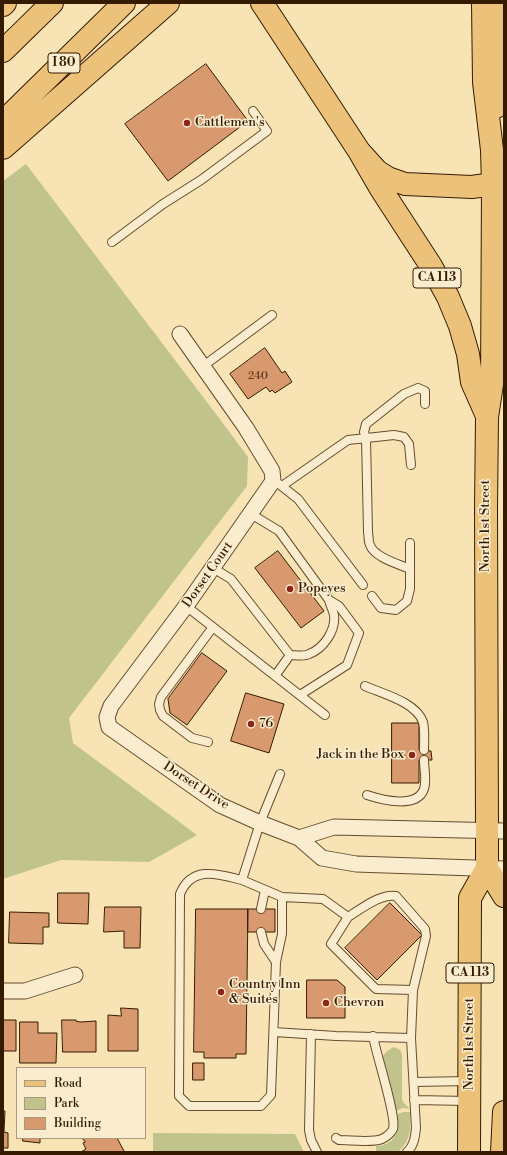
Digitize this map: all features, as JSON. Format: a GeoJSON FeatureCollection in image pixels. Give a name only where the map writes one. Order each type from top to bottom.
{"type":"FeatureCollection","features":[{"type":"Feature","properties":{"kind":"main road"},"geometry":{"type":"LineString","coordinates":[[3,51],[52,3]]}},
{"type":"Feature","properties":{"kind":"main road","name":"I 80"},"geometry":{"type":"LineString","coordinates":[[3,122],[124,3]]}},
{"type":"Feature","properties":{"kind":"main road"},"geometry":{"type":"LineString","coordinates":[[3,148],[168,3]]}},
{"type":"Feature","properties":{"kind":"main road","name":"CA 113"},"geometry":{"type":"LineString","coordinates":[[262,3],[359,150],[381,189],[431,266],[448,297],[460,326],[468,354],[472,382],[487,417]]}},
{"type":"Feature","properties":{"kind":"main road"},"geometry":{"type":"LineString","coordinates":[[483,3],[484,82],[492,150]]}},
{"type":"Feature","properties":{"kind":"main road","name":"CA 113"},"geometry":{"type":"LineString","coordinates":[[498,184],[492,150],[502,58],[502,3]]}},
{"type":"Feature","properties":{"kind":"main road"},"geometry":{"type":"LineString","coordinates":[[359,150],[377,171],[388,178],[405,184],[472,187],[498,184]]}},
{"type":"Feature","properties":{"kind":"main road","name":"North 1st Street"},"geometry":{"type":"LineString","coordinates":[[469,1152],[470,898],[496,869],[486,559],[487,417],[492,384],[498,184]]}},
{"type":"Feature","properties":{"kind":"main road"},"geometry":{"type":"LineString","coordinates":[[496,869],[504,896]]}},
{"type":"Feature","properties":{"kind":"main road"},"geometry":{"type":"LineString","coordinates":[[502,1152],[504,1112]]}},
{"type":"Feature","properties":{"kind":"street"},"geometry":{"type":"LineString","coordinates":[[180,334],[246,428],[272,471],[278,484]]}},
{"type":"Feature","properties":{"kind":"street","name":"Dorset Court"},"geometry":{"type":"LineString","coordinates":[[107,717],[111,706],[186,606],[250,514],[278,484]]}},
{"type":"Feature","properties":{"kind":"street","name":"Dorset Drive"},"geometry":{"type":"LineString","coordinates":[[107,717],[109,727],[220,805],[299,838],[322,858],[356,864],[496,869]]}},
{"type":"Feature","properties":{"kind":"street"},"geometry":{"type":"LineString","coordinates":[[299,838],[334,827],[495,831]]}},
{"type":"Feature","properties":{"kind":"street"},"geometry":{"type":"LineString","coordinates":[[3,991],[25,991],[75,975]]}},
{"type":"Feature","properties":{"kind":"lane"},"geometry":{"type":"LineString","coordinates":[[112,242],[163,204],[201,180],[267,131],[253,111]]}},
{"type":"Feature","properties":{"kind":"lane"},"geometry":{"type":"LineString","coordinates":[[202,366],[272,315]]}},
{"type":"Feature","properties":{"kind":"lane"},"geometry":{"type":"LineString","coordinates":[[410,569],[378,555],[370,546],[368,532],[366,438],[364,432],[366,424],[404,394],[418,388],[425,391],[425,404]]}},
{"type":"Feature","properties":{"kind":"lane"},"geometry":{"type":"LineString","coordinates":[[363,585],[298,499],[278,484],[348,440],[394,435],[404,437],[409,444],[411,465]]}},
{"type":"Feature","properties":{"kind":"lane"},"geometry":{"type":"LineString","coordinates":[[250,514],[280,531],[329,600],[334,615],[330,636],[322,645],[308,655],[290,655]]}},
{"type":"Feature","properties":{"kind":"lane"},"geometry":{"type":"LineString","coordinates":[[372,596],[381,608],[396,610],[407,601],[410,589],[410,543]]}},
{"type":"Feature","properties":{"kind":"lane"},"geometry":{"type":"LineString","coordinates":[[213,568],[231,579],[290,655]]}},
{"type":"Feature","properties":{"kind":"lane"},"geometry":{"type":"LineString","coordinates":[[300,695],[347,665],[359,633],[339,606],[329,600]]}},
{"type":"Feature","properties":{"kind":"lane"},"geometry":{"type":"LineString","coordinates":[[186,606],[325,715]]}},
{"type":"Feature","properties":{"kind":"lane"},"geometry":{"type":"LineString","coordinates":[[208,742],[192,738],[163,716],[159,704],[161,697],[213,628]]}},
{"type":"Feature","properties":{"kind":"lane"},"geometry":{"type":"LineString","coordinates":[[275,676],[290,655]]}},
{"type":"Feature","properties":{"kind":"lane"},"geometry":{"type":"LineString","coordinates":[[365,686],[409,705],[418,712],[423,723],[424,750]]}},
{"type":"Feature","properties":{"kind":"lane"},"geometry":{"type":"LineString","coordinates":[[367,795],[382,800],[408,801],[420,796],[424,789],[424,760]]}},
{"type":"Feature","properties":{"kind":"lane"},"geometry":{"type":"LineString","coordinates":[[242,880],[260,823],[280,774]]}},
{"type":"Feature","properties":{"kind":"lane"},"geometry":{"type":"LineString","coordinates":[[282,897],[282,934],[276,962],[271,1095],[261,1106],[189,1106],[179,1096],[180,894],[184,885],[195,877],[211,873],[242,880],[282,897],[323,899],[348,917]]}},
{"type":"Feature","properties":{"kind":"lane"},"geometry":{"type":"LineString","coordinates":[[261,909],[265,890]]}},
{"type":"Feature","properties":{"kind":"lane"},"geometry":{"type":"LineString","coordinates":[[407,1152],[415,1140],[416,1128],[411,1038],[413,990],[426,936],[425,929],[396,896],[382,896],[348,917],[331,944],[376,989],[413,990]]}},
{"type":"Feature","properties":{"kind":"lane"},"geometry":{"type":"LineString","coordinates":[[261,932],[264,944],[276,962]]}},
{"type":"Feature","properties":{"kind":"lane"},"geometry":{"type":"LineString","coordinates":[[274,1032],[336,1036],[411,1038]]}},
{"type":"Feature","properties":{"kind":"lane"},"geometry":{"type":"LineString","coordinates":[[311,1034],[309,1130],[311,1140],[318,1152]]}},
{"type":"Feature","properties":{"kind":"lane"},"geometry":{"type":"LineString","coordinates":[[336,1138],[339,1140],[383,1139],[390,1133],[393,1127],[393,1114],[375,1050],[373,1036]]}},
{"type":"Feature","properties":{"kind":"lane"},"geometry":{"type":"LineString","coordinates":[[414,1082],[470,1091]]}},
{"type":"Feature","properties":{"kind":"lane"},"geometry":{"type":"LineString","coordinates":[[414,1100],[470,1091]]}},
{"type":"Feature","properties":{"kind":"green space"},"geometry":{"type":"Polygon","coordinates":[[[26,164],[248,457],[247,486],[69,718],[73,743],[197,835],[149,862],[61,860],[3,879],[3,181],[26,164]]]}},
{"type":"Feature","properties":{"kind":"green space"},"geometry":{"type":"Polygon","coordinates":[[[394,1047],[400,1050],[402,1054],[402,1099],[410,1109],[403,1108],[396,1111],[382,1058],[387,1051],[394,1047]]]}},
{"type":"Feature","properties":{"kind":"green space"},"geometry":{"type":"Polygon","coordinates":[[[410,1112],[409,1134],[406,1143],[398,1152],[376,1152],[376,1146],[388,1143],[395,1136],[398,1126],[397,1114],[410,1112]]]}},
{"type":"Feature","properties":{"kind":"green space"},"geometry":{"type":"Polygon","coordinates":[[[153,1133],[295,1134],[304,1152],[153,1152],[153,1133]]]}},
{"type":"Feature","properties":{"kind":"building","name":"Cattlemen's"},"geometry":{"type":"Polygon","coordinates":[[[206,64],[248,121],[168,181],[125,124],[206,64]]]}},
{"type":"Feature","properties":{"kind":"building"},"geometry":{"type":"Polygon","coordinates":[[[265,348],[282,373],[285,371],[292,382],[275,393],[272,390],[270,392],[266,387],[248,399],[230,374],[265,348]]]}},
{"type":"Feature","properties":{"kind":"building","name":"Popeyes"},"geometry":{"type":"Polygon","coordinates":[[[278,551],[324,611],[301,628],[255,568],[278,551]]]}},
{"type":"Feature","properties":{"kind":"building"},"geometry":{"type":"Polygon","coordinates":[[[202,653],[227,671],[187,725],[170,713],[168,699],[202,653]]]}},
{"type":"Feature","properties":{"kind":"building"},"geometry":{"type":"Polygon","coordinates":[[[246,693],[284,704],[269,753],[231,741],[246,693]]]}},
{"type":"Feature","properties":{"kind":"building","name":"Jack in the Box"},"geometry":{"type":"Polygon","coordinates":[[[392,723],[419,723],[419,750],[431,751],[432,760],[419,760],[419,783],[392,783],[392,723]]]}},
{"type":"Feature","properties":{"kind":"building"},"geometry":{"type":"Polygon","coordinates":[[[58,893],[89,893],[88,924],[58,923],[58,893]]]}},
{"type":"Feature","properties":{"kind":"building"},"geometry":{"type":"Polygon","coordinates":[[[390,903],[422,935],[377,980],[345,948],[390,903]]]}},
{"type":"Feature","properties":{"kind":"building"},"geometry":{"type":"Polygon","coordinates":[[[105,907],[141,907],[140,948],[124,948],[124,931],[104,932],[105,907]]]}},
{"type":"Feature","properties":{"kind":"building","name":"Country Inn & Suites"},"geometry":{"type":"Polygon","coordinates":[[[196,909],[248,909],[246,1054],[236,1054],[236,1058],[204,1058],[204,1052],[194,1052],[196,909]]]}},
{"type":"Feature","properties":{"kind":"building"},"geometry":{"type":"Polygon","coordinates":[[[248,909],[275,909],[275,932],[248,932],[248,909]]]}},
{"type":"Feature","properties":{"kind":"building"},"geometry":{"type":"Polygon","coordinates":[[[10,912],[49,913],[49,927],[43,927],[43,944],[9,943],[10,912]]]}},
{"type":"Feature","properties":{"kind":"building","name":"Chevron"},"geometry":{"type":"Polygon","coordinates":[[[307,980],[337,980],[345,987],[345,1018],[307,1018],[307,980]]]}},
{"type":"Feature","properties":{"kind":"building"},"geometry":{"type":"Polygon","coordinates":[[[121,1008],[138,1009],[138,1051],[108,1051],[108,1015],[121,1016],[121,1008]]]}},
{"type":"Feature","properties":{"kind":"building"},"geometry":{"type":"Polygon","coordinates":[[[3,1020],[16,1020],[16,1051],[3,1051],[3,1020]]]}},
{"type":"Feature","properties":{"kind":"building"},"geometry":{"type":"Polygon","coordinates":[[[62,1020],[76,1020],[80,1022],[96,1021],[96,1052],[63,1052],[62,1020]]]}},
{"type":"Feature","properties":{"kind":"building"},"geometry":{"type":"Polygon","coordinates":[[[20,1022],[38,1022],[38,1033],[57,1033],[56,1063],[20,1063],[20,1022]]]}},
{"type":"Feature","properties":{"kind":"building"},"geometry":{"type":"Polygon","coordinates":[[[193,1063],[204,1063],[204,1080],[193,1080],[193,1063]]]}},
{"type":"Feature","properties":{"kind":"building"},"geometry":{"type":"Polygon","coordinates":[[[3,1111],[5,1111],[4,1132],[8,1133],[8,1148],[3,1148],[3,1111]]]}},
{"type":"Feature","properties":{"kind":"building"},"geometry":{"type":"Polygon","coordinates":[[[23,1139],[40,1139],[40,1143],[23,1141],[23,1139]]]}},
{"type":"Feature","properties":{"kind":"building"},"geometry":{"type":"Polygon","coordinates":[[[83,1139],[118,1139],[124,1151],[81,1152],[86,1149],[83,1143],[85,1142],[83,1139]]]}},
{"type":"Feature","properties":{"kind":"place","name":"Cattlemen's"},"geometry":{"type":"Point","coordinates":[187,123]}},
{"type":"Feature","properties":{"kind":"place","name":"Popeyes"},"geometry":{"type":"Point","coordinates":[290,589]}},
{"type":"Feature","properties":{"kind":"place","name":"76"},"geometry":{"type":"Point","coordinates":[251,724]}},
{"type":"Feature","properties":{"kind":"place","name":"Jack in the Box"},"geometry":{"type":"Point","coordinates":[412,755]}},
{"type":"Feature","properties":{"kind":"place","name":"Country Inn & Suites"},"geometry":{"type":"Point","coordinates":[221,992]}},
{"type":"Feature","properties":{"kind":"place","name":"Chevron"},"geometry":{"type":"Point","coordinates":[326,1003]}}]}
